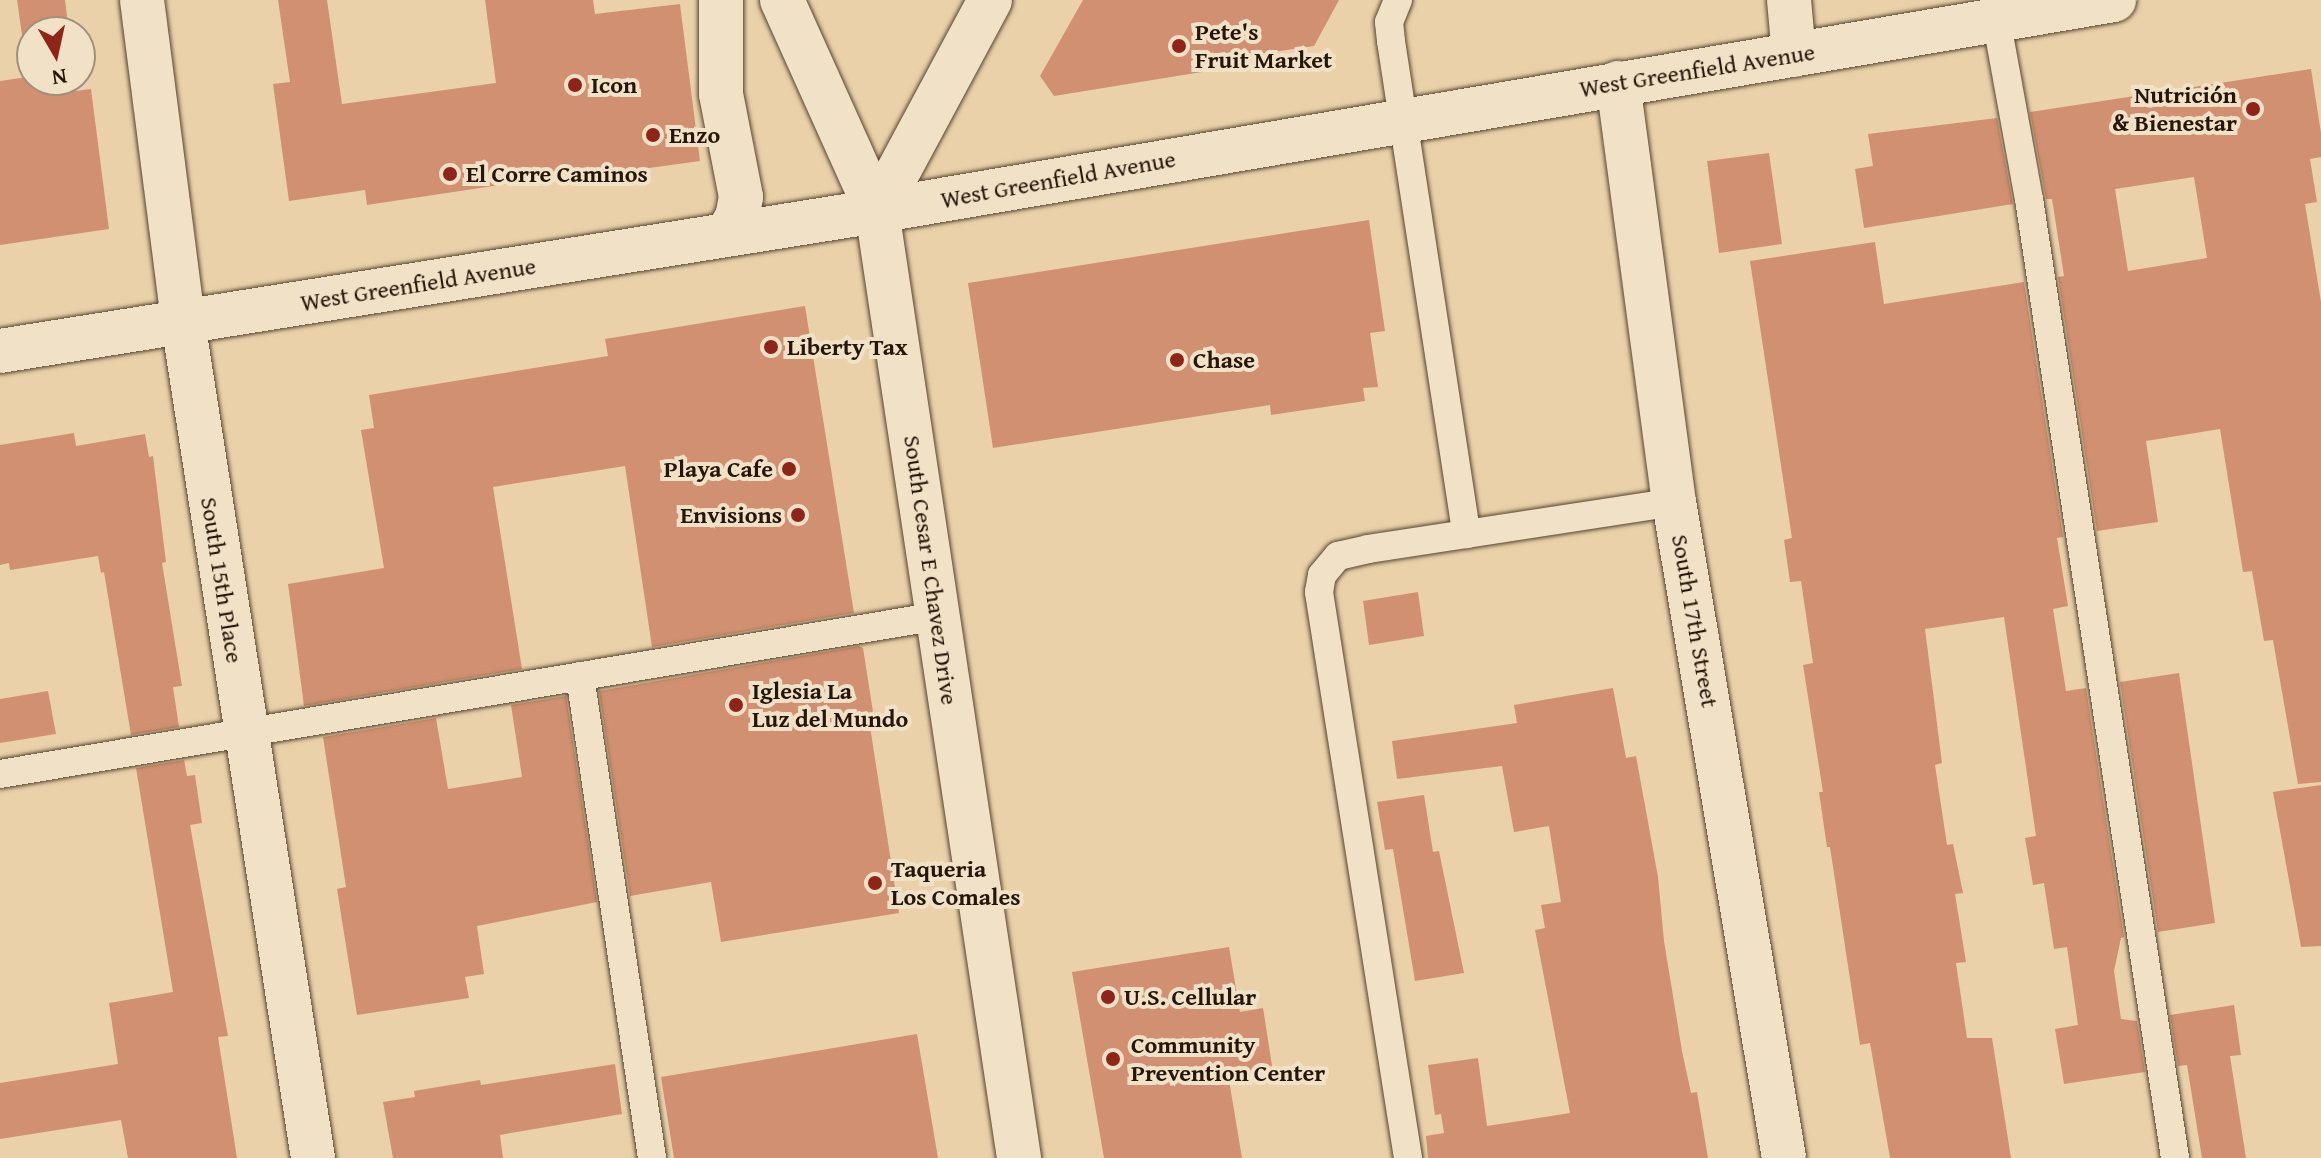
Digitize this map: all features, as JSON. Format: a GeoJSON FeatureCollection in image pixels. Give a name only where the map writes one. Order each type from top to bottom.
{"type":"FeatureCollection","features":[{"type":"Feature","properties":{"kind":"main road","name":"South 15th Place"},"geometry":{"type":"LineString","coordinates":[[142,0],[183,322],[313,1158]]}},
{"type":"Feature","properties":{"kind":"main road"},"geometry":{"type":"LineString","coordinates":[[721,0],[721,94],[741,197],[728,233]]}},
{"type":"Feature","properties":{"kind":"main road","name":"South Cesar E Chavez Drive"},"geometry":{"type":"LineString","coordinates":[[782,0],[877,211],[1019,1158]]}},
{"type":"Feature","properties":{"kind":"main road"},"geometry":{"type":"LineString","coordinates":[[877,211],[990,0]]}},
{"type":"Feature","properties":{"kind":"main road"},"geometry":{"type":"LineString","coordinates":[[1789,0],[1794,55]]}},
{"type":"Feature","properties":{"kind":"main road","name":"West Greenfield Avenue"},"geometry":{"type":"LineString","coordinates":[[0,351],[877,211],[2114,0]]}},
{"type":"Feature","properties":{"kind":"main road","name":"South 17th Street"},"geometry":{"type":"LineString","coordinates":[[1618,83],[1674,502],[1784,1158]]}},
{"type":"Feature","properties":{"kind":"lane"},"geometry":{"type":"LineString","coordinates":[[1398,0],[1389,22],[1466,534]]}},
{"type":"Feature","properties":{"kind":"lane"},"geometry":{"type":"LineString","coordinates":[[1996,18],[2029,199],[2175,1158]]}},
{"type":"Feature","properties":{"kind":"lane"},"geometry":{"type":"LineString","coordinates":[[1408,1158],[1319,592],[1322,575],[1338,556],[1674,502]]}},
{"type":"Feature","properties":{"kind":"lane"},"geometry":{"type":"LineString","coordinates":[[0,774],[938,616]]}},
{"type":"Feature","properties":{"kind":"lane"},"geometry":{"type":"LineString","coordinates":[[580,676],[652,1158]]}},
{"type":"Feature","properties":{"kind":"building"},"geometry":{"type":"Polygon","coordinates":[[[17,0],[65,0],[67,16],[19,16],[17,0]]]}},
{"type":"Feature","properties":{"kind":"building"},"geometry":{"type":"Polygon","coordinates":[[[278,0],[327,0],[342,104],[496,83],[485,0],[593,0],[595,14],[680,4],[700,161],[620,172],[620,167],[367,205],[365,190],[289,201],[273,84],[290,82],[278,0]]]}},
{"type":"Feature","properties":{"kind":"building","name":"Pete's Fruit Market"},"geometry":{"type":"Polygon","coordinates":[[[1083,0],[1339,0],[1314,46],[1206,62],[1208,71],[1054,96],[1040,76],[1083,0]]]}},
{"type":"Feature","properties":{"kind":"building"},"geometry":{"type":"Polygon","coordinates":[[[2311,69],[2321,133],[2321,157],[2310,159],[2317,202],[2305,204],[2321,302],[2321,782],[2298,784],[2273,640],[2264,641],[2252,571],[2243,572],[2220,429],[2146,441],[2158,522],[2097,531],[2058,277],[2064,276],[2052,199],[2046,199],[2030,112],[2311,69]],[[2194,177],[2115,189],[2128,271],[2207,258],[2194,177]]]}},
{"type":"Feature","properties":{"kind":"building"},"geometry":{"type":"Polygon","coordinates":[[[16,79],[16,96],[92,96],[109,229],[0,245],[0,81],[16,79]]]}},
{"type":"Feature","properties":{"kind":"building"},"geometry":{"type":"Polygon","coordinates":[[[1997,118],[2013,204],[1864,228],[1855,169],[1873,166],[1868,134],[1997,118]]]}},
{"type":"Feature","properties":{"kind":"building"},"geometry":{"type":"Polygon","coordinates":[[[1769,153],[1782,244],[1719,253],[1707,161],[1769,153]]]}},
{"type":"Feature","properties":{"kind":"building","name":"Chase"},"geometry":{"type":"Polygon","coordinates":[[[1369,220],[1385,331],[1370,333],[1378,387],[1363,388],[1365,401],[1271,415],[1270,405],[993,448],[968,283],[1369,220]]]}},
{"type":"Feature","properties":{"kind":"building"},"geometry":{"type":"Polygon","coordinates":[[[1875,242],[1884,304],[2024,282],[2063,537],[2057,538],[2068,606],[2053,609],[2066,691],[2086,688],[2124,937],[2121,938],[2114,971],[2121,1019],[2137,1021],[2145,1072],[2064,1084],[2055,1029],[2078,1025],[2067,947],[2054,949],[2044,883],[2033,885],[2025,838],[2036,836],[2004,617],[1925,629],[1942,763],[1935,765],[1947,845],[1953,844],[1963,893],[1955,894],[1966,962],[1956,963],[1967,1038],[1992,1038],[2011,1158],[1890,1158],[1870,1043],[1860,1045],[1830,847],[1827,847],[1819,792],[1823,792],[1803,665],[1813,663],[1801,581],[1790,582],[1784,540],[1792,538],[1750,261],[1875,242]]]}},
{"type":"Feature","properties":{"kind":"building"},"geometry":{"type":"Polygon","coordinates":[[[805,306],[854,613],[652,647],[625,466],[493,487],[522,669],[304,706],[288,584],[384,568],[361,430],[374,428],[369,395],[608,356],[605,339],[805,306]]]}},
{"type":"Feature","properties":{"kind":"building"},"geometry":{"type":"Polygon","coordinates":[[[74,433],[76,446],[145,434],[149,457],[153,456],[166,562],[162,563],[182,686],[173,687],[179,727],[131,735],[104,572],[101,573],[98,556],[10,570],[9,563],[0,565],[0,445],[74,433]]]}},
{"type":"Feature","properties":{"kind":"building"},"geometry":{"type":"Polygon","coordinates":[[[1418,592],[1424,636],[1369,645],[1363,601],[1418,592]]]}},
{"type":"Feature","properties":{"kind":"building"},"geometry":{"type":"Polygon","coordinates":[[[859,646],[863,648],[874,718],[869,720],[899,913],[721,942],[711,882],[630,896],[599,691],[859,646]]]}},
{"type":"Feature","properties":{"kind":"building"},"geometry":{"type":"Polygon","coordinates":[[[2179,673],[2215,923],[2158,932],[2120,682],[2179,673]]]}},
{"type":"Feature","properties":{"kind":"building"},"geometry":{"type":"Polygon","coordinates":[[[1613,688],[1626,758],[1636,756],[1658,877],[1664,941],[1682,1051],[1691,1093],[1697,1092],[1708,1158],[1428,1158],[1426,1136],[1444,1133],[1441,1114],[1435,1115],[1428,1065],[1478,1058],[1487,1126],[1570,1113],[1535,930],[1545,928],[1541,905],[1561,902],[1549,826],[1514,832],[1502,766],[1397,779],[1392,741],[1517,723],[1514,705],[1613,688]]]}},
{"type":"Feature","properties":{"kind":"building"},"geometry":{"type":"Polygon","coordinates":[[[48,691],[56,734],[0,743],[0,699],[48,691]]]}},
{"type":"Feature","properties":{"kind":"building"},"geometry":{"type":"Polygon","coordinates":[[[566,696],[597,902],[477,926],[484,974],[465,977],[469,998],[357,1015],[337,889],[346,887],[323,737],[436,718],[448,789],[522,777],[511,705],[566,696]]]}},
{"type":"Feature","properties":{"kind":"building"},"geometry":{"type":"Polygon","coordinates":[[[184,760],[187,776],[195,775],[202,823],[190,825],[228,1036],[218,1037],[237,1158],[128,1158],[121,1120],[0,1139],[0,1083],[118,1064],[109,1003],[173,992],[136,768],[184,760]]]}},
{"type":"Feature","properties":{"kind":"building"},"geometry":{"type":"Polygon","coordinates":[[[2321,785],[2321,946],[2301,947],[2273,792],[2321,785]]]}},
{"type":"Feature","properties":{"kind":"building"},"geometry":{"type":"Polygon","coordinates":[[[1424,795],[1433,852],[1439,851],[1464,973],[1415,981],[1393,849],[1385,850],[1377,802],[1424,795]]]}},
{"type":"Feature","properties":{"kind":"building"},"geometry":{"type":"Polygon","coordinates":[[[1229,947],[1240,1012],[1263,1008],[1273,1072],[1229,1080],[1242,1158],[1104,1158],[1072,972],[1229,947]]]}},
{"type":"Feature","properties":{"kind":"building"},"geometry":{"type":"Polygon","coordinates":[[[2234,1005],[2241,1055],[2230,1056],[2246,1158],[2202,1158],[2187,1065],[2178,1066],[2170,1015],[2234,1005]]]}},
{"type":"Feature","properties":{"kind":"building"},"geometry":{"type":"Polygon","coordinates":[[[917,1034],[938,1158],[674,1158],[661,1077],[917,1034]]]}},
{"type":"Feature","properties":{"kind":"building"},"geometry":{"type":"Polygon","coordinates":[[[615,1064],[622,1114],[500,1135],[503,1158],[393,1158],[383,1102],[415,1097],[414,1091],[480,1080],[481,1085],[615,1064]]]}},
{"type":"Feature","properties":{"kind":"place","name":"Pete's Fruit Market"},"geometry":{"type":"Point","coordinates":[1179,46]}},
{"type":"Feature","properties":{"kind":"place","name":"Icon"},"geometry":{"type":"Point","coordinates":[575,85]}},
{"type":"Feature","properties":{"kind":"place","name":"Nutrición & Bienestar"},"geometry":{"type":"Point","coordinates":[2253,109]}},
{"type":"Feature","properties":{"kind":"place","name":"Enzo"},"geometry":{"type":"Point","coordinates":[653,135]}},
{"type":"Feature","properties":{"kind":"place","name":"El Corre Caminos"},"geometry":{"type":"Point","coordinates":[450,174]}},
{"type":"Feature","properties":{"kind":"place","name":"Liberty Tax"},"geometry":{"type":"Point","coordinates":[771,347]}},
{"type":"Feature","properties":{"kind":"place","name":"Chase"},"geometry":{"type":"Point","coordinates":[1177,360]}},
{"type":"Feature","properties":{"kind":"place","name":"Playa Cafe"},"geometry":{"type":"Point","coordinates":[789,469]}},
{"type":"Feature","properties":{"kind":"place","name":"Envisions"},"geometry":{"type":"Point","coordinates":[798,515]}},
{"type":"Feature","properties":{"kind":"place","name":"Iglesia La Luz del Mundo"},"geometry":{"type":"Point","coordinates":[736,705]}},
{"type":"Feature","properties":{"kind":"place","name":"Taqueria Los Comales"},"geometry":{"type":"Point","coordinates":[875,883]}},
{"type":"Feature","properties":{"kind":"place","name":"U.S. Cellular"},"geometry":{"type":"Point","coordinates":[1108,997]}},
{"type":"Feature","properties":{"kind":"place","name":"Community Prevention Center"},"geometry":{"type":"Point","coordinates":[1113,1059]}}]}
